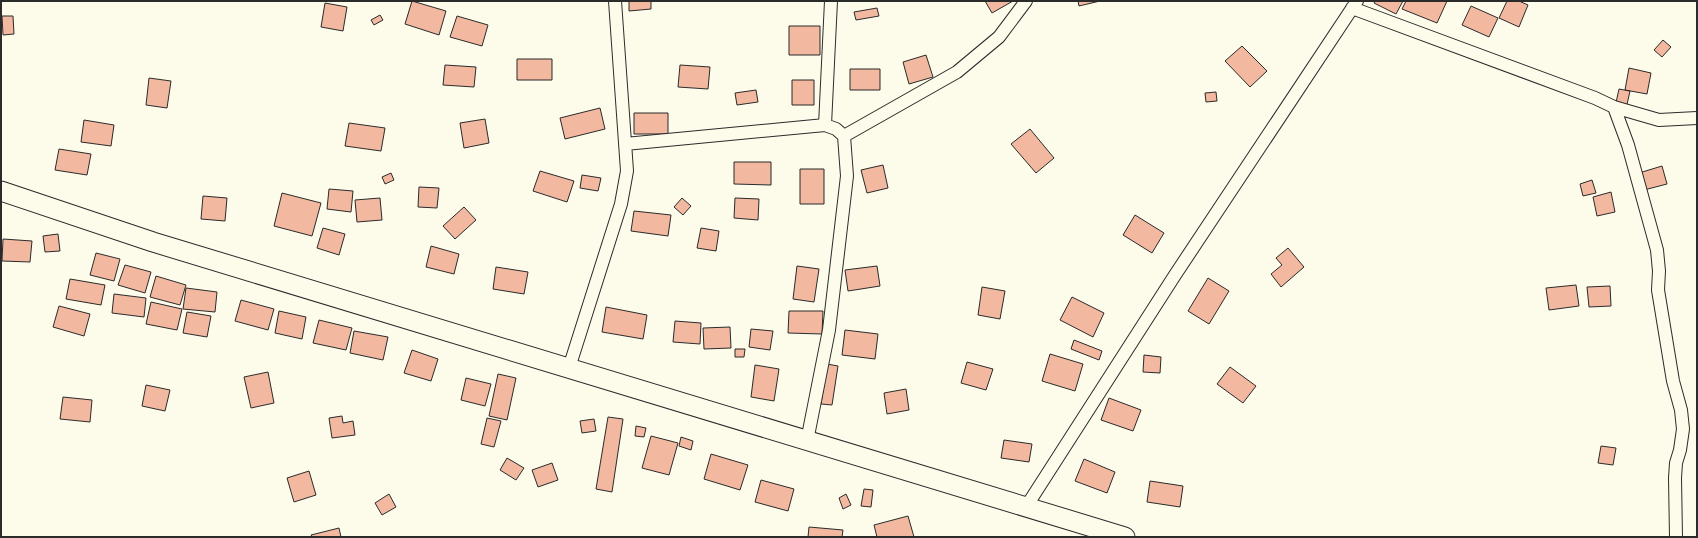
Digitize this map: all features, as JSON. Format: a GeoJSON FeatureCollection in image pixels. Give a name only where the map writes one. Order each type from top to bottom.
{"type":"FeatureCollection","features":[{"type":"Feature","properties":{"kind":"main road"},"geometry":{"type":"LineString","coordinates":[[1,192],[153,242],[1125,537]]}},
{"type":"Feature","properties":{"kind":"street"},"geometry":{"type":"LineString","coordinates":[[569,368],[621,204],[627,172],[615,1]]}},
{"type":"Feature","properties":{"kind":"street"},"geometry":{"type":"LineString","coordinates":[[825,125],[831,1]]}},
{"type":"Feature","properties":{"kind":"street"},"geometry":{"type":"LineString","coordinates":[[844,136],[957,72],[999,37],[1026,1]]}},
{"type":"Feature","properties":{"kind":"street"},"geometry":{"type":"LineString","coordinates":[[1026,507],[1175,275],[1354,4],[1595,98],[1614,107],[1659,120],[1697,118]]}},
{"type":"Feature","properties":{"kind":"street"},"geometry":{"type":"LineString","coordinates":[[1614,107],[1628,145],[1657,250],[1659,271],[1658,290],[1673,381],[1682,416],[1683,429],[1680,450],[1676,463],[1675,478],[1676,537]]}},
{"type":"Feature","properties":{"kind":"street"},"geometry":{"type":"LineString","coordinates":[[625,144],[825,125],[836,129],[844,136],[847,176],[830,322],[807,441]]}},
{"type":"Feature","properties":{"kind":"building"},"geometry":{"type":"Polygon","coordinates":[[[412,1],[446,11],[439,35],[405,24],[412,1]]]}},
{"type":"Feature","properties":{"kind":"building"},"geometry":{"type":"Polygon","coordinates":[[[629,1],[651,1],[651,9],[629,11],[629,1]]]}},
{"type":"Feature","properties":{"kind":"building"},"geometry":{"type":"Polygon","coordinates":[[[985,1],[1013,1],[992,13],[985,1]]]}},
{"type":"Feature","properties":{"kind":"building"},"geometry":{"type":"Polygon","coordinates":[[[1078,1],[1100,1],[1079,6],[1078,1]]]}},
{"type":"Feature","properties":{"kind":"building"},"geometry":{"type":"Polygon","coordinates":[[[1375,1],[1403,1],[1396,14],[1374,3],[1375,1]]]}},
{"type":"Feature","properties":{"kind":"building"},"geometry":{"type":"Polygon","coordinates":[[[1406,1],[1447,1],[1437,23],[1402,9],[1406,1]]]}},
{"type":"Feature","properties":{"kind":"building"},"geometry":{"type":"Polygon","coordinates":[[[1507,1],[1519,1],[1528,5],[1519,27],[1499,18],[1507,1]]]}},
{"type":"Feature","properties":{"kind":"building"},"geometry":{"type":"Polygon","coordinates":[[[325,3],[347,7],[343,31],[321,27],[325,3]]]}},
{"type":"Feature","properties":{"kind":"building"},"geometry":{"type":"Polygon","coordinates":[[[1471,6],[1498,18],[1489,37],[1462,25],[1471,6]]]}},
{"type":"Feature","properties":{"kind":"building"},"geometry":{"type":"Polygon","coordinates":[[[877,8],[879,16],[856,20],[854,12],[877,8]]]}},
{"type":"Feature","properties":{"kind":"building"},"geometry":{"type":"Polygon","coordinates":[[[380,15],[383,20],[374,25],[371,20],[380,15]]]}},
{"type":"Feature","properties":{"kind":"building"},"geometry":{"type":"Polygon","coordinates":[[[2,16],[13,16],[14,34],[3,35],[2,16]]]}},
{"type":"Feature","properties":{"kind":"building"},"geometry":{"type":"Polygon","coordinates":[[[457,16],[488,25],[482,46],[450,37],[457,16]]]}},
{"type":"Feature","properties":{"kind":"building"},"geometry":{"type":"Polygon","coordinates":[[[789,26],[820,26],[820,55],[789,55],[789,26]]]}},
{"type":"Feature","properties":{"kind":"building"},"geometry":{"type":"Polygon","coordinates":[[[1663,40],[1671,47],[1662,57],[1654,50],[1663,40]]]}},
{"type":"Feature","properties":{"kind":"building"},"geometry":{"type":"Polygon","coordinates":[[[1242,46],[1267,71],[1250,87],[1225,61],[1242,46]]]}},
{"type":"Feature","properties":{"kind":"building"},"geometry":{"type":"Polygon","coordinates":[[[926,55],[933,77],[909,84],[903,62],[926,55]]]}},
{"type":"Feature","properties":{"kind":"building"},"geometry":{"type":"Polygon","coordinates":[[[517,59],[552,59],[552,80],[517,80],[517,59]]]}},
{"type":"Feature","properties":{"kind":"building"},"geometry":{"type":"Polygon","coordinates":[[[445,65],[476,67],[474,87],[443,85],[445,65]]]}},
{"type":"Feature","properties":{"kind":"building"},"geometry":{"type":"Polygon","coordinates":[[[680,65],[710,67],[708,89],[678,87],[680,65]]]}},
{"type":"Feature","properties":{"kind":"building"},"geometry":{"type":"Polygon","coordinates":[[[1629,68],[1651,73],[1647,94],[1625,90],[1629,68]]]}},
{"type":"Feature","properties":{"kind":"building"},"geometry":{"type":"Polygon","coordinates":[[[850,69],[880,69],[880,90],[850,90],[850,69]]]}},
{"type":"Feature","properties":{"kind":"building"},"geometry":{"type":"Polygon","coordinates":[[[149,78],[171,81],[167,108],[146,105],[149,78]]]}},
{"type":"Feature","properties":{"kind":"building"},"geometry":{"type":"Polygon","coordinates":[[[792,80],[814,80],[814,105],[792,105],[792,80]]]}},
{"type":"Feature","properties":{"kind":"building"},"geometry":{"type":"Polygon","coordinates":[[[1619,89],[1630,91],[1626,109],[1615,107],[1619,89]]]}},
{"type":"Feature","properties":{"kind":"building"},"geometry":{"type":"Polygon","coordinates":[[[756,90],[758,102],[737,105],[735,93],[756,90]]]}},
{"type":"Feature","properties":{"kind":"building"},"geometry":{"type":"Polygon","coordinates":[[[1216,92],[1217,101],[1206,102],[1205,93],[1216,92]]]}},
{"type":"Feature","properties":{"kind":"building"},"geometry":{"type":"Polygon","coordinates":[[[600,108],[605,129],[565,139],[560,118],[600,108]]]}},
{"type":"Feature","properties":{"kind":"building"},"geometry":{"type":"Polygon","coordinates":[[[634,113],[668,113],[668,134],[634,134],[634,113]]]}},
{"type":"Feature","properties":{"kind":"building"},"geometry":{"type":"Polygon","coordinates":[[[485,119],[489,143],[464,148],[460,123],[485,119]]]}},
{"type":"Feature","properties":{"kind":"building"},"geometry":{"type":"Polygon","coordinates":[[[84,120],[114,125],[111,146],[81,142],[84,120]]]}},
{"type":"Feature","properties":{"kind":"building"},"geometry":{"type":"Polygon","coordinates":[[[349,123],[385,128],[381,151],[345,146],[349,123]]]}},
{"type":"Feature","properties":{"kind":"building"},"geometry":{"type":"Polygon","coordinates":[[[1030,129],[1054,158],[1036,173],[1011,144],[1030,129]]]}},
{"type":"Feature","properties":{"kind":"building"},"geometry":{"type":"Polygon","coordinates":[[[59,149],[91,154],[87,175],[55,170],[59,149]]]}},
{"type":"Feature","properties":{"kind":"building"},"geometry":{"type":"Polygon","coordinates":[[[734,162],[771,162],[771,185],[734,184],[734,162]]]}},
{"type":"Feature","properties":{"kind":"building"},"geometry":{"type":"Polygon","coordinates":[[[883,165],[888,188],[867,193],[861,170],[883,165]]]}},
{"type":"Feature","properties":{"kind":"building"},"geometry":{"type":"Polygon","coordinates":[[[1662,166],[1667,184],[1644,190],[1639,173],[1662,166]]]}},
{"type":"Feature","properties":{"kind":"building"},"geometry":{"type":"Polygon","coordinates":[[[800,169],[824,169],[824,204],[800,204],[800,169]]]}},
{"type":"Feature","properties":{"kind":"building"},"geometry":{"type":"Polygon","coordinates":[[[540,171],[574,181],[567,202],[533,191],[540,171]]]}},
{"type":"Feature","properties":{"kind":"building"},"geometry":{"type":"Polygon","coordinates":[[[391,173],[394,180],[385,184],[382,177],[391,173]]]}},
{"type":"Feature","properties":{"kind":"building"},"geometry":{"type":"Polygon","coordinates":[[[582,175],[601,178],[598,191],[580,188],[582,175]]]}},
{"type":"Feature","properties":{"kind":"building"},"geometry":{"type":"Polygon","coordinates":[[[1592,180],[1596,193],[1583,196],[1580,184],[1592,180]]]}},
{"type":"Feature","properties":{"kind":"building"},"geometry":{"type":"Polygon","coordinates":[[[419,187],[439,188],[437,208],[418,207],[419,187]]]}},
{"type":"Feature","properties":{"kind":"building"},"geometry":{"type":"Polygon","coordinates":[[[329,189],[353,191],[351,212],[327,209],[329,189]]]}},
{"type":"Feature","properties":{"kind":"building"},"geometry":{"type":"Polygon","coordinates":[[[1611,192],[1615,212],[1597,216],[1593,197],[1611,192]]]}},
{"type":"Feature","properties":{"kind":"building"},"geometry":{"type":"Polygon","coordinates":[[[282,193],[321,203],[312,236],[274,226],[282,193]]]}},
{"type":"Feature","properties":{"kind":"building"},"geometry":{"type":"Polygon","coordinates":[[[203,196],[227,198],[225,221],[201,219],[203,196]]]}},
{"type":"Feature","properties":{"kind":"building"},"geometry":{"type":"Polygon","coordinates":[[[380,198],[382,220],[357,222],[355,200],[380,198]]]}},
{"type":"Feature","properties":{"kind":"building"},"geometry":{"type":"Polygon","coordinates":[[[682,198],[691,206],[683,215],[674,207],[682,198]]]}},
{"type":"Feature","properties":{"kind":"building"},"geometry":{"type":"Polygon","coordinates":[[[735,198],[759,199],[758,220],[734,218],[735,198]]]}},
{"type":"Feature","properties":{"kind":"building"},"geometry":{"type":"Polygon","coordinates":[[[464,207],[476,220],[455,239],[443,226],[464,207]]]}},
{"type":"Feature","properties":{"kind":"building"},"geometry":{"type":"Polygon","coordinates":[[[634,211],[671,215],[668,236],[631,231],[634,211]]]}},
{"type":"Feature","properties":{"kind":"building"},"geometry":{"type":"Polygon","coordinates":[[[1135,215],[1164,233],[1152,253],[1123,235],[1135,215]]]}},
{"type":"Feature","properties":{"kind":"building"},"geometry":{"type":"Polygon","coordinates":[[[323,228],[345,234],[339,255],[317,248],[323,228]]]}},
{"type":"Feature","properties":{"kind":"building"},"geometry":{"type":"Polygon","coordinates":[[[701,228],[719,231],[716,251],[697,248],[701,228]]]}},
{"type":"Feature","properties":{"kind":"building"},"geometry":{"type":"Polygon","coordinates":[[[58,234],[60,251],[45,252],[43,236],[58,234]]]}},
{"type":"Feature","properties":{"kind":"building"},"geometry":{"type":"Polygon","coordinates":[[[3,239],[32,241],[30,262],[2,261],[3,239]]]}},
{"type":"Feature","properties":{"kind":"building"},"geometry":{"type":"Polygon","coordinates":[[[431,246],[459,254],[454,274],[426,267],[431,246]]]}},
{"type":"Feature","properties":{"kind":"building"},"geometry":{"type":"Polygon","coordinates":[[[1288,248],[1304,267],[1281,287],[1271,274],[1282,265],[1276,258],[1288,248]]]}},
{"type":"Feature","properties":{"kind":"building"},"geometry":{"type":"Polygon","coordinates":[[[96,253],[120,259],[114,281],[90,275],[96,253]]]}},
{"type":"Feature","properties":{"kind":"building"},"geometry":{"type":"Polygon","coordinates":[[[125,265],[151,272],[145,293],[118,285],[125,265]]]}},
{"type":"Feature","properties":{"kind":"building"},"geometry":{"type":"Polygon","coordinates":[[[797,266],[819,269],[814,302],[793,299],[797,266]]]}},
{"type":"Feature","properties":{"kind":"building"},"geometry":{"type":"Polygon","coordinates":[[[877,266],[880,286],[848,291],[845,270],[877,266]]]}},
{"type":"Feature","properties":{"kind":"building"},"geometry":{"type":"Polygon","coordinates":[[[496,267],[528,272],[524,294],[493,289],[496,267]]]}},
{"type":"Feature","properties":{"kind":"building"},"geometry":{"type":"Polygon","coordinates":[[[156,276],[186,285],[180,305],[150,297],[156,276]]]}},
{"type":"Feature","properties":{"kind":"building"},"geometry":{"type":"Polygon","coordinates":[[[1208,278],[1229,291],[1209,324],[1188,311],[1208,278]]]}},
{"type":"Feature","properties":{"kind":"building"},"geometry":{"type":"Polygon","coordinates":[[[70,279],[105,285],[101,305],[66,299],[70,279]]]}},
{"type":"Feature","properties":{"kind":"building"},"geometry":{"type":"Polygon","coordinates":[[[1576,285],[1579,306],[1549,310],[1546,288],[1576,285]]]}},
{"type":"Feature","properties":{"kind":"building"},"geometry":{"type":"Polygon","coordinates":[[[1610,286],[1611,306],[1589,307],[1587,287],[1610,286]]]}},
{"type":"Feature","properties":{"kind":"building"},"geometry":{"type":"Polygon","coordinates":[[[982,287],[1005,291],[1000,319],[978,315],[982,287]]]}},
{"type":"Feature","properties":{"kind":"building"},"geometry":{"type":"Polygon","coordinates":[[[186,288],[217,292],[215,312],[183,309],[186,288]]]}},
{"type":"Feature","properties":{"kind":"building"},"geometry":{"type":"Polygon","coordinates":[[[114,294],[146,298],[144,317],[112,313],[114,294]]]}},
{"type":"Feature","properties":{"kind":"building"},"geometry":{"type":"Polygon","coordinates":[[[1072,297],[1104,313],[1093,337],[1060,320],[1072,297]]]}},
{"type":"Feature","properties":{"kind":"building"},"geometry":{"type":"Polygon","coordinates":[[[241,300],[274,309],[268,330],[235,321],[241,300]]]}},
{"type":"Feature","properties":{"kind":"building"},"geometry":{"type":"Polygon","coordinates":[[[151,302],[182,309],[177,330],[146,324],[151,302]]]}},
{"type":"Feature","properties":{"kind":"building"},"geometry":{"type":"Polygon","coordinates":[[[59,306],[90,314],[84,336],[53,327],[59,306]]]}},
{"type":"Feature","properties":{"kind":"building"},"geometry":{"type":"Polygon","coordinates":[[[606,307],[647,315],[643,339],[602,332],[606,307]]]}},
{"type":"Feature","properties":{"kind":"building"},"geometry":{"type":"Polygon","coordinates":[[[279,311],[306,317],[302,339],[275,333],[279,311]]]}},
{"type":"Feature","properties":{"kind":"building"},"geometry":{"type":"Polygon","coordinates":[[[789,311],[823,311],[822,334],[788,333],[789,311]]]}},
{"type":"Feature","properties":{"kind":"building"},"geometry":{"type":"Polygon","coordinates":[[[187,312],[211,316],[207,337],[183,333],[187,312]]]}},
{"type":"Feature","properties":{"kind":"building"},"geometry":{"type":"Polygon","coordinates":[[[319,320],[352,328],[346,350],[313,343],[319,320]]]}},
{"type":"Feature","properties":{"kind":"building"},"geometry":{"type":"Polygon","coordinates":[[[675,321],[701,323],[700,344],[673,342],[675,321]]]}},
{"type":"Feature","properties":{"kind":"building"},"geometry":{"type":"Polygon","coordinates":[[[730,327],[731,348],[704,349],[703,328],[730,327]]]}},
{"type":"Feature","properties":{"kind":"building"},"geometry":{"type":"Polygon","coordinates":[[[751,329],[773,331],[770,350],[749,347],[751,329]]]}},
{"type":"Feature","properties":{"kind":"building"},"geometry":{"type":"Polygon","coordinates":[[[845,330],[878,334],[875,359],[842,355],[845,330]]]}},
{"type":"Feature","properties":{"kind":"building"},"geometry":{"type":"Polygon","coordinates":[[[354,331],[388,337],[383,360],[350,353],[354,331]]]}},
{"type":"Feature","properties":{"kind":"building"},"geometry":{"type":"Polygon","coordinates":[[[1074,340],[1102,351],[1099,360],[1071,349],[1074,340]]]}},
{"type":"Feature","properties":{"kind":"building"},"geometry":{"type":"Polygon","coordinates":[[[735,349],[745,349],[744,357],[735,357],[735,349]]]}},
{"type":"Feature","properties":{"kind":"building"},"geometry":{"type":"Polygon","coordinates":[[[412,350],[438,359],[431,381],[404,373],[412,350]]]}},
{"type":"Feature","properties":{"kind":"building"},"geometry":{"type":"Polygon","coordinates":[[[1050,354],[1083,364],[1075,391],[1042,381],[1050,354]]]}},
{"type":"Feature","properties":{"kind":"building"},"geometry":{"type":"Polygon","coordinates":[[[1144,355],[1161,357],[1160,373],[1143,372],[1144,355]]]}},
{"type":"Feature","properties":{"kind":"building"},"geometry":{"type":"Polygon","coordinates":[[[967,362],[993,369],[986,390],[961,383],[967,362]]]}},
{"type":"Feature","properties":{"kind":"building"},"geometry":{"type":"Polygon","coordinates":[[[827,364],[838,366],[832,405],[821,404],[827,364]]]}},
{"type":"Feature","properties":{"kind":"building"},"geometry":{"type":"Polygon","coordinates":[[[755,365],[779,369],[774,401],[751,397],[755,365]]]}},
{"type":"Feature","properties":{"kind":"building"},"geometry":{"type":"Polygon","coordinates":[[[1230,367],[1256,386],[1243,403],[1217,384],[1230,367]]]}},
{"type":"Feature","properties":{"kind":"building"},"geometry":{"type":"Polygon","coordinates":[[[268,372],[274,403],[251,408],[244,377],[268,372]]]}},
{"type":"Feature","properties":{"kind":"building"},"geometry":{"type":"Polygon","coordinates":[[[498,374],[516,378],[507,420],[489,416],[498,374]]]}},
{"type":"Feature","properties":{"kind":"building"},"geometry":{"type":"Polygon","coordinates":[[[466,378],[491,384],[485,406],[461,400],[466,378]]]}},
{"type":"Feature","properties":{"kind":"building"},"geometry":{"type":"Polygon","coordinates":[[[146,385],[170,390],[165,411],[142,406],[146,385]]]}},
{"type":"Feature","properties":{"kind":"building"},"geometry":{"type":"Polygon","coordinates":[[[906,389],[909,410],[887,414],[884,393],[906,389]]]}},
{"type":"Feature","properties":{"kind":"building"},"geometry":{"type":"Polygon","coordinates":[[[63,397],[92,400],[90,422],[60,419],[63,397]]]}},
{"type":"Feature","properties":{"kind":"building"},"geometry":{"type":"Polygon","coordinates":[[[1109,398],[1141,410],[1133,431],[1101,420],[1109,398]]]}},
{"type":"Feature","properties":{"kind":"building"},"geometry":{"type":"Polygon","coordinates":[[[342,416],[343,423],[353,421],[355,435],[332,438],[329,418],[342,416]]]}},
{"type":"Feature","properties":{"kind":"building"},"geometry":{"type":"Polygon","coordinates":[[[608,417],[623,419],[612,492],[596,489],[608,417]]]}},
{"type":"Feature","properties":{"kind":"building"},"geometry":{"type":"Polygon","coordinates":[[[487,418],[501,421],[494,447],[481,444],[487,418]]]}},
{"type":"Feature","properties":{"kind":"building"},"geometry":{"type":"Polygon","coordinates":[[[594,419],[596,431],[582,433],[580,421],[594,419]]]}},
{"type":"Feature","properties":{"kind":"building"},"geometry":{"type":"Polygon","coordinates":[[[636,426],[646,428],[644,437],[635,436],[636,426]]]}},
{"type":"Feature","properties":{"kind":"building"},"geometry":{"type":"Polygon","coordinates":[[[651,436],[678,443],[669,475],[642,468],[651,436]]]}},
{"type":"Feature","properties":{"kind":"building"},"geometry":{"type":"Polygon","coordinates":[[[681,437],[693,441],[691,450],[679,446],[681,437]]]}},
{"type":"Feature","properties":{"kind":"building"},"geometry":{"type":"Polygon","coordinates":[[[1004,440],[1032,444],[1029,462],[1001,458],[1004,440]]]}},
{"type":"Feature","properties":{"kind":"building"},"geometry":{"type":"Polygon","coordinates":[[[1601,446],[1616,448],[1613,465],[1598,463],[1601,446]]]}},
{"type":"Feature","properties":{"kind":"building"},"geometry":{"type":"Polygon","coordinates":[[[711,454],[748,465],[740,490],[704,479],[711,454]]]}},
{"type":"Feature","properties":{"kind":"building"},"geometry":{"type":"Polygon","coordinates":[[[507,458],[524,468],[516,480],[500,470],[507,458]]]}},
{"type":"Feature","properties":{"kind":"building"},"geometry":{"type":"Polygon","coordinates":[[[1084,459],[1115,472],[1107,493],[1075,481],[1084,459]]]}},
{"type":"Feature","properties":{"kind":"building"},"geometry":{"type":"Polygon","coordinates":[[[552,463],[558,480],[538,487],[532,470],[552,463]]]}},
{"type":"Feature","properties":{"kind":"building"},"geometry":{"type":"Polygon","coordinates":[[[309,471],[316,495],[294,502],[287,478],[309,471]]]}},
{"type":"Feature","properties":{"kind":"building"},"geometry":{"type":"Polygon","coordinates":[[[761,480],[794,489],[788,511],[755,502],[761,480]]]}},
{"type":"Feature","properties":{"kind":"building"},"geometry":{"type":"Polygon","coordinates":[[[1150,481],[1183,486],[1180,507],[1147,502],[1150,481]]]}},
{"type":"Feature","properties":{"kind":"building"},"geometry":{"type":"Polygon","coordinates":[[[864,489],[873,490],[871,507],[861,506],[864,489]]]}},
{"type":"Feature","properties":{"kind":"building"},"geometry":{"type":"Polygon","coordinates":[[[389,494],[396,507],[382,515],[375,503],[389,494]]]}},
{"type":"Feature","properties":{"kind":"building"},"geometry":{"type":"Polygon","coordinates":[[[846,494],[851,505],[843,509],[839,498],[846,494]]]}},
{"type":"Feature","properties":{"kind":"building"},"geometry":{"type":"Polygon","coordinates":[[[908,516],[914,537],[877,537],[874,525],[908,516]]]}},
{"type":"Feature","properties":{"kind":"building"},"geometry":{"type":"Polygon","coordinates":[[[809,527],[843,530],[842,537],[808,537],[809,527]]]}},
{"type":"Feature","properties":{"kind":"building"},"geometry":{"type":"Polygon","coordinates":[[[339,528],[341,537],[312,537],[311,535],[339,528]]]}}]}
